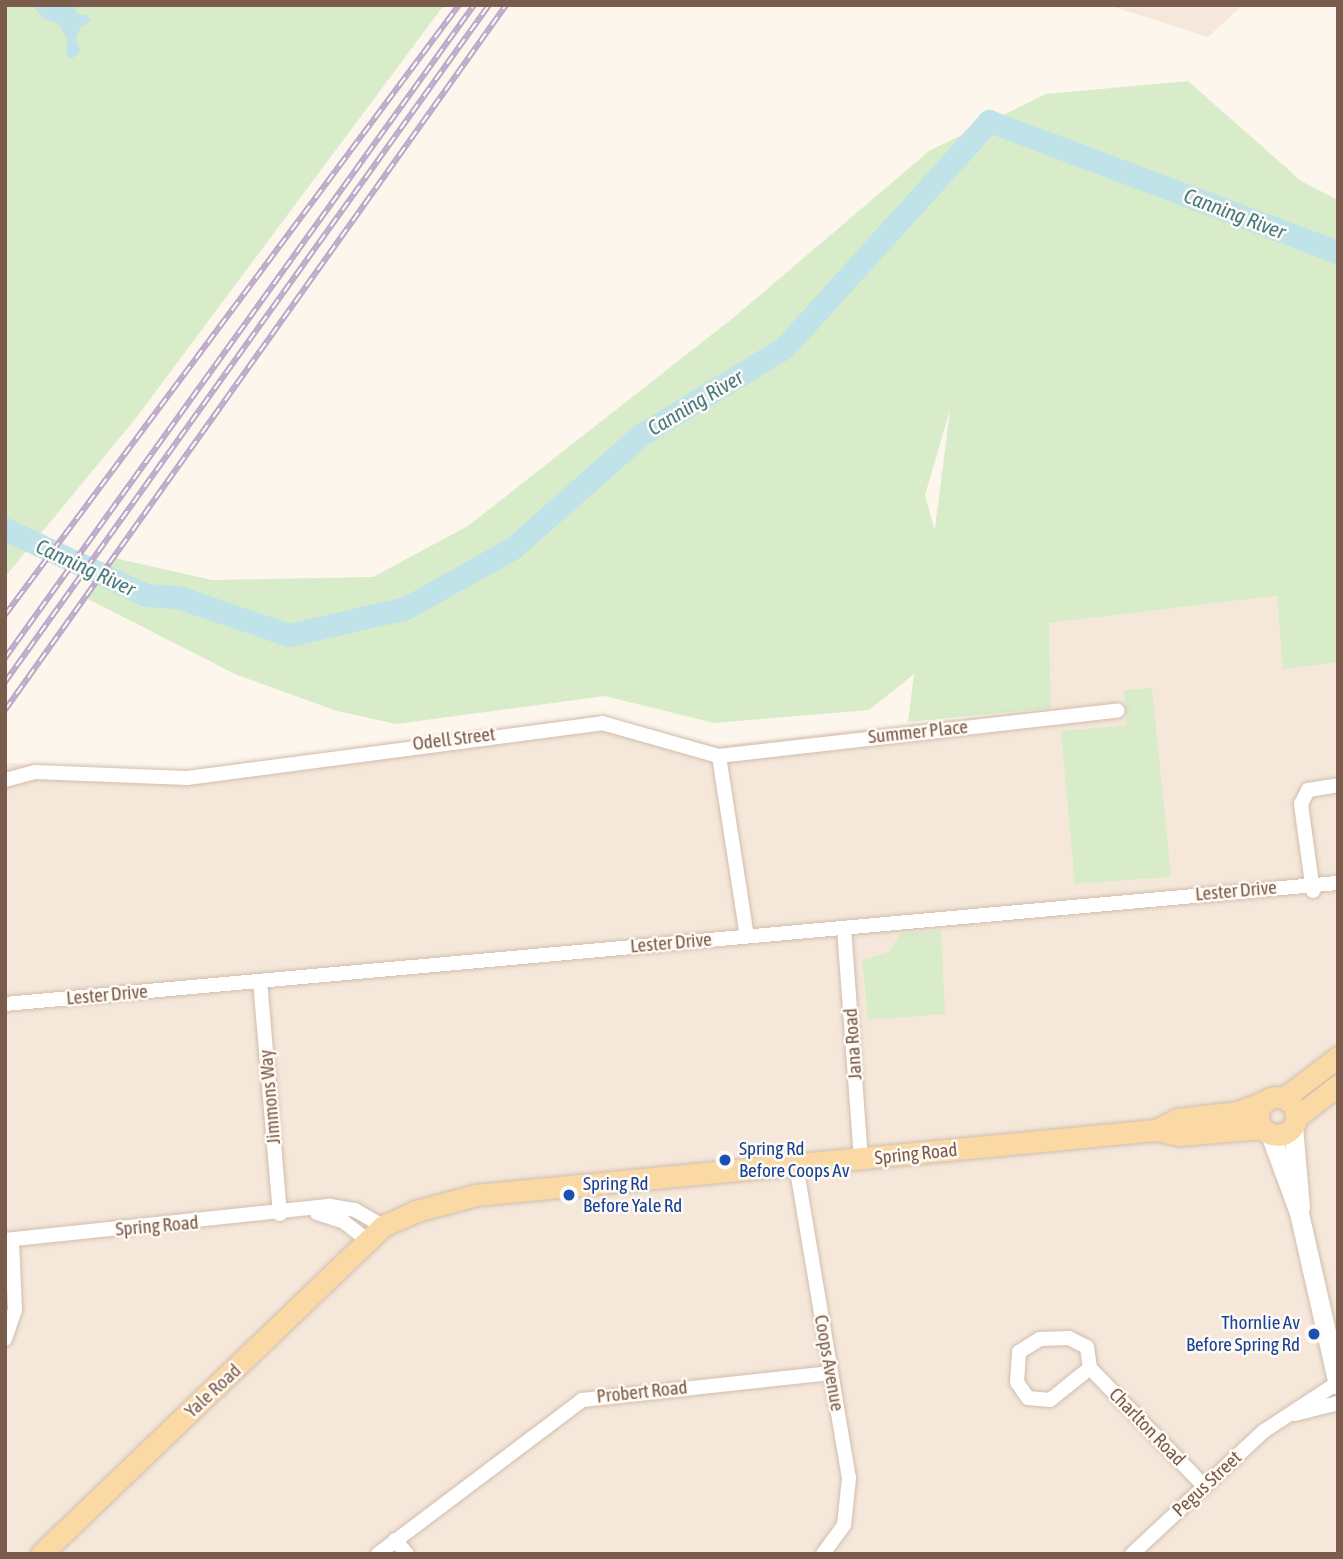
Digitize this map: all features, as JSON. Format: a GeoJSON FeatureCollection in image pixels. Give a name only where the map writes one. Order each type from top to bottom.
{"type":"FeatureCollection","features":[{"type":"Feature","properties":{"kind":"main road","name":"Spring Road"},"geometry":{"type":"LineString","coordinates":[[1156,1130],[1178,1119],[1238,1112],[1273,1100],[1338,1058]]}},
{"type":"Feature","properties":{"kind":"main road","name":"Spring Road"},"geometry":{"type":"LineString","coordinates":[[375,1233],[476,1195],[1156,1130],[1179,1135],[1266,1131],[1283,1134],[1338,1085]]}},
{"type":"Feature","properties":{"kind":"main road"},"geometry":{"type":"LineString","coordinates":[[1299,1213],[1295,1122],[1273,1100],[1258,1112],[1299,1213],[1337,1384]]}},
{"type":"Feature","properties":{"kind":"main road","name":"Yale Road"},"geometry":{"type":"LineString","coordinates":[[41,1554],[375,1233]]}},
{"type":"Feature","properties":{"kind":"street","name":"Summer Place"},"geometry":{"type":"LineString","coordinates":[[719,755],[1117,711]]}},
{"type":"Feature","properties":{"kind":"street","name":"Odell Street"},"geometry":{"type":"LineString","coordinates":[[5,779],[35,772],[187,778],[316,757],[602,723],[719,755]]}},
{"type":"Feature","properties":{"kind":"street"},"geometry":{"type":"LineString","coordinates":[[719,755],[747,936]]}},
{"type":"Feature","properties":{"kind":"street"},"geometry":{"type":"LineString","coordinates":[[1313,888],[1301,804],[1308,790],[1338,785]]}},
{"type":"Feature","properties":{"kind":"street","name":"Lester Drive"},"geometry":{"type":"LineString","coordinates":[[5,1004],[747,936],[1313,888],[1338,883]]}},
{"type":"Feature","properties":{"kind":"street","name":"Jana Road"},"geometry":{"type":"LineString","coordinates":[[844,928],[861,1160]]}},
{"type":"Feature","properties":{"kind":"street","name":"Jimmons Way"},"geometry":{"type":"LineString","coordinates":[[260,981],[280,1214]]}},
{"type":"Feature","properties":{"kind":"street","name":"Coops Avenue"},"geometry":{"type":"LineString","coordinates":[[796,1165],[831,1373],[849,1502],[840,1533],[823,1554]]}},
{"type":"Feature","properties":{"kind":"street","name":"Spring Road"},"geometry":{"type":"LineString","coordinates":[[9,1240],[280,1214],[330,1206],[355,1210],[375,1233]]}},
{"type":"Feature","properties":{"kind":"street","name":"Spring Road"},"geometry":{"type":"LineString","coordinates":[[308,1211],[333,1216],[375,1233]]}},
{"type":"Feature","properties":{"kind":"street"},"geometry":{"type":"LineString","coordinates":[[5,1339],[15,1310],[9,1240]]}},
{"type":"Feature","properties":{"kind":"street"},"geometry":{"type":"LineString","coordinates":[[1069,1338],[1087,1347],[1090,1368],[1056,1397],[1039,1402],[1021,1389],[1015,1363],[1019,1352],[1034,1341],[1069,1338]]}},
{"type":"Feature","properties":{"kind":"street","name":"Charlton Road"},"geometry":{"type":"LineString","coordinates":[[1090,1368],[1204,1486]]}},
{"type":"Feature","properties":{"kind":"street","name":"Probert Road"},"geometry":{"type":"LineString","coordinates":[[378,1554],[582,1400],[831,1373]]}},
{"type":"Feature","properties":{"kind":"street","name":"Pegus Street"},"geometry":{"type":"LineString","coordinates":[[1132,1554],[1283,1417],[1337,1384]]}},
{"type":"Feature","properties":{"kind":"street","name":"Pegus Street"},"geometry":{"type":"LineString","coordinates":[[1283,1417],[1338,1403]]}},
{"type":"Feature","properties":{"kind":"street"},"geometry":{"type":"LineString","coordinates":[[395,1540],[407,1554]]}},
{"type":"Feature","properties":{"kind":"shaded area"},"geometry":{"type":"Polygon","coordinates":[[[1108,5],[1243,5],[1208,37],[1108,5]]]}},
{"type":"Feature","properties":{"kind":"shaded area"},"geometry":{"type":"Polygon","coordinates":[[[1277,596],[1284,670],[1338,662],[1338,1554],[5,1554],[5,763],[181,771],[599,715],[717,746],[1051,708],[1049,623],[1277,596]]]}},
{"type":"Feature","properties":{"kind":"green space"},"geometry":{"type":"Polygon","coordinates":[[[5,5],[444,5],[136,418],[5,577],[5,5]]]}},
{"type":"Feature","properties":{"kind":"green space"},"geometry":{"type":"Polygon","coordinates":[[[1188,81],[1301,181],[1338,200],[1338,662],[1283,670],[1277,596],[1049,623],[1051,708],[908,722],[914,674],[869,710],[714,723],[605,696],[396,724],[337,711],[237,675],[84,597],[110,557],[212,580],[373,577],[468,526],[738,314],[929,151],[1046,94],[1188,81]],[[950,410],[925,495],[935,528],[950,410]]]}},
{"type":"Feature","properties":{"kind":"green space"},"geometry":{"type":"Polygon","coordinates":[[[1152,688],[1171,877],[1075,884],[1061,731],[1127,725],[1124,690],[1152,688]]]}},
{"type":"Feature","properties":{"kind":"green space"},"geometry":{"type":"Polygon","coordinates":[[[941,930],[945,1014],[868,1020],[862,960],[889,952],[900,934],[941,930]]]}},
{"type":"Feature","properties":{"kind":"water"},"geometry":{"type":"Polygon","coordinates":[[[32,5],[75,5],[77,14],[87,15],[91,21],[80,28],[76,39],[80,51],[73,58],[67,57],[67,39],[58,23],[44,19],[32,5]]]}},
{"type":"Feature","properties":{"kind":"waterway","name":"Canning River"},"geometry":{"type":"LineString","coordinates":[[5,529],[146,595],[178,597],[289,635],[406,608],[513,548],[642,434],[784,348],[989,121],[1338,252]]}},
{"type":"Feature","properties":{"kind":"railway"},"geometry":{"type":"LineString","coordinates":[[5,615],[459,5]]}},
{"type":"Feature","properties":{"kind":"railway"},"geometry":{"type":"LineString","coordinates":[[5,658],[474,5]]}},
{"type":"Feature","properties":{"kind":"railway"},"geometry":{"type":"LineString","coordinates":[[5,682],[489,5]]}},
{"type":"Feature","properties":{"kind":"railway"},"geometry":{"type":"LineString","coordinates":[[5,710],[506,5]]}},
{"type":"Feature","properties":{"kind":"place","name":"Spring Rd Before Coops Av"},"geometry":{"type":"Point","coordinates":[725,1160]}},
{"type":"Feature","properties":{"kind":"place","name":"Spring Rd Before Yale Rd"},"geometry":{"type":"Point","coordinates":[569,1195]}},
{"type":"Feature","properties":{"kind":"place","name":"Thornlie Av Before Spring Rd"},"geometry":{"type":"Point","coordinates":[1314,1334]}}]}
